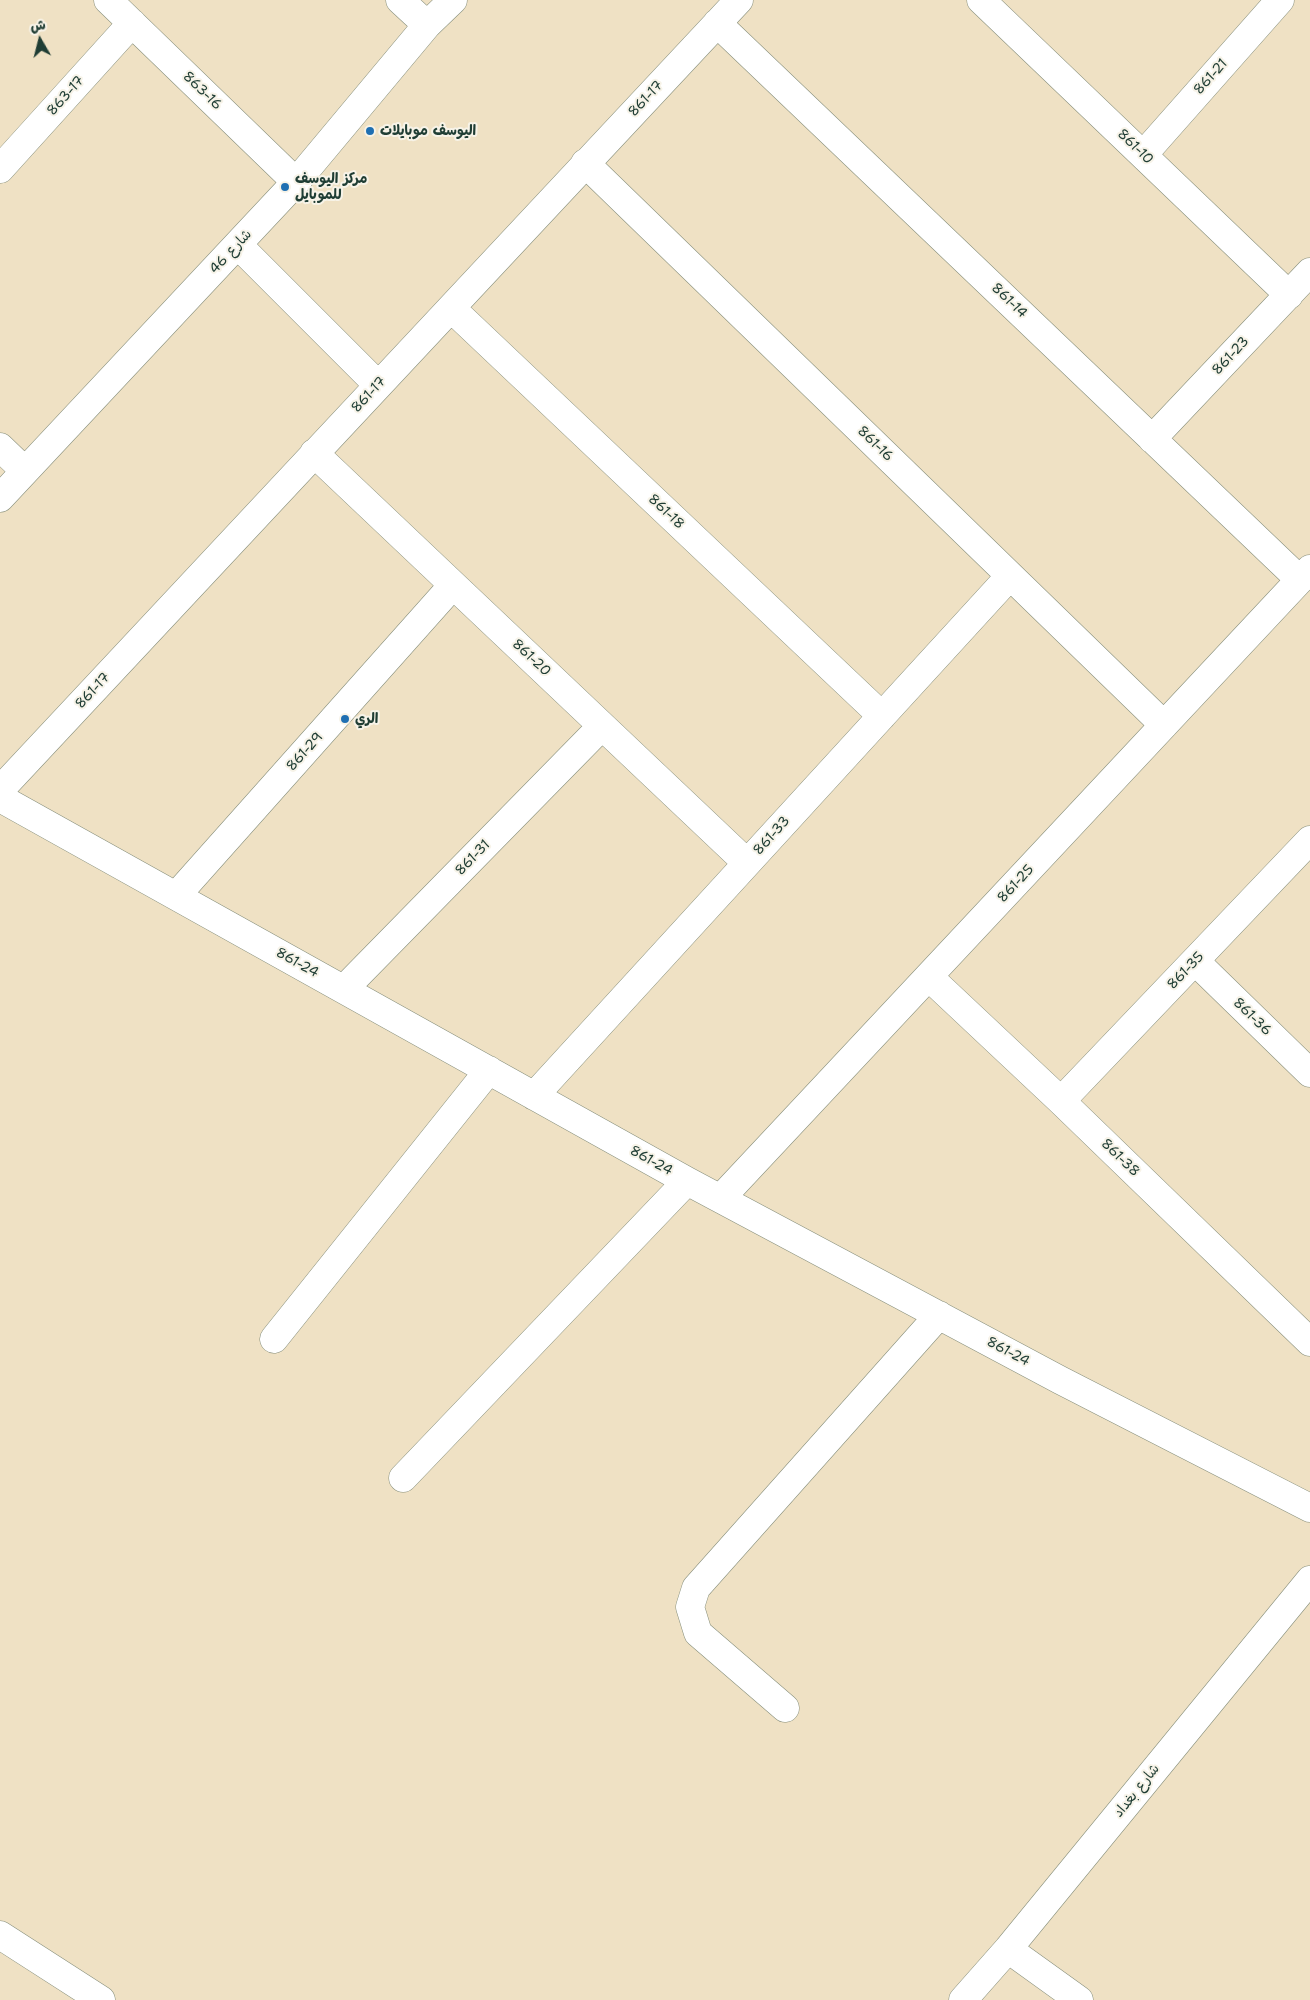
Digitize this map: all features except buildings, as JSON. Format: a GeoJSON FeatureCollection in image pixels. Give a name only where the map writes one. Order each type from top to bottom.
{"type":"FeatureCollection","features":[{"type":"Feature","properties":{"kind":"street","name":"863-16"},"geometry":{"type":"LineString","coordinates":[[108,0],[296,182]]}},
{"type":"Feature","properties":{"kind":"street"},"geometry":{"type":"LineString","coordinates":[[400,0],[427,25]]}},
{"type":"Feature","properties":{"kind":"street","name":"شارع 46"},"geometry":{"type":"LineString","coordinates":[[0,498],[296,182],[427,25],[453,0]]}},
{"type":"Feature","properties":{"kind":"street","name":"861-17"},"geometry":{"type":"LineString","coordinates":[[0,790],[738,0]]}},
{"type":"Feature","properties":{"kind":"street","name":"861-21"},"geometry":{"type":"LineString","coordinates":[[1143,155],[1280,0]]}},
{"type":"Feature","properties":{"kind":"street","name":"861-10"},"geometry":{"type":"LineString","coordinates":[[989,3],[1143,155],[1289,295]]}},
{"type":"Feature","properties":{"kind":"street","name":"863-17"},"geometry":{"type":"LineString","coordinates":[[1,166],[132,23]]}},
{"type":"Feature","properties":{"kind":"street","name":"861-14"},"geometry":{"type":"LineString","coordinates":[[717,23],[1152,439],[1305,574]]}},
{"type":"Feature","properties":{"kind":"street","name":"861-16"},"geometry":{"type":"LineString","coordinates":[[585,164],[1164,725]]}},
{"type":"Feature","properties":{"kind":"street"},"geometry":{"type":"LineString","coordinates":[[238,245],[378,386]]}},
{"type":"Feature","properties":{"kind":"street","name":"861-23"},"geometry":{"type":"LineString","coordinates":[[1152,439],[1310,272]]}},
{"type":"Feature","properties":{"kind":"street","name":"861-18"},"geometry":{"type":"LineString","coordinates":[[450,308],[882,716]]}},
{"type":"Feature","properties":{"kind":"street"},"geometry":{"type":"LineString","coordinates":[[0,448],[25,471]]}},
{"type":"Feature","properties":{"kind":"street","name":"861-20"},"geometry":{"type":"LineString","coordinates":[[314,453],[747,863]]}},
{"type":"Feature","properties":{"kind":"street","name":"861-25"},"geometry":{"type":"LineString","coordinates":[[721,1198],[1305,574]]}},
{"type":"Feature","properties":{"kind":"street","name":"861-33"},"geometry":{"type":"LineString","coordinates":[[534,1096],[1010,576]]}},
{"type":"Feature","properties":{"kind":"street","name":"861-29"},"geometry":{"type":"LineString","coordinates":[[176,896],[453,585]]}},
{"type":"Feature","properties":{"kind":"street","name":"861-31"},"geometry":{"type":"LineString","coordinates":[[344,990],[602,726]]}},
{"type":"Feature","properties":{"kind":"street","name":"861-24"},"geometry":{"type":"LineString","coordinates":[[0,798],[687,1181],[1068,1385],[1310,1508]]}},
{"type":"Feature","properties":{"kind":"street","name":"861-35"},"geometry":{"type":"LineString","coordinates":[[1061,1101],[1310,840]]}},
{"type":"Feature","properties":{"kind":"street","name":"861-36"},"geometry":{"type":"LineString","coordinates":[[1195,961],[1310,1073]]}},
{"type":"Feature","properties":{"kind":"street","name":"861-38"},"geometry":{"type":"LineString","coordinates":[[928,977],[1061,1101],[1310,1342]]}},
{"type":"Feature","properties":{"kind":"street"},"geometry":{"type":"LineString","coordinates":[[274,1339],[489,1070]]}},
{"type":"Feature","properties":{"kind":"street"},"geometry":{"type":"LineString","coordinates":[[403,1478],[687,1181]]}},
{"type":"Feature","properties":{"kind":"street"},"geometry":{"type":"LineString","coordinates":[[785,1708],[698,1633],[690,1607],[696,1588],[939,1316]]}},
{"type":"Feature","properties":{"kind":"street","name":"شارع بغداد"},"geometry":{"type":"LineString","coordinates":[[963,2000],[1008,1949],[1310,1580]]}},
{"type":"Feature","properties":{"kind":"street"},"geometry":{"type":"LineString","coordinates":[[0,1935],[101,2000]]}},
{"type":"Feature","properties":{"kind":"street"},"geometry":{"type":"LineString","coordinates":[[1008,1949],[1079,2000]]}},
{"type":"Feature","properties":{"kind":"place","name":"اليوسف موبايلات"},"geometry":{"type":"Point","coordinates":[370,131]}},
{"type":"Feature","properties":{"kind":"place","name":"مركز اليوسف للموبايل"},"geometry":{"type":"Point","coordinates":[285,187]}},
{"type":"Feature","properties":{"kind":"place","name":"الري"},"geometry":{"type":"Point","coordinates":[345,719]}}]}
